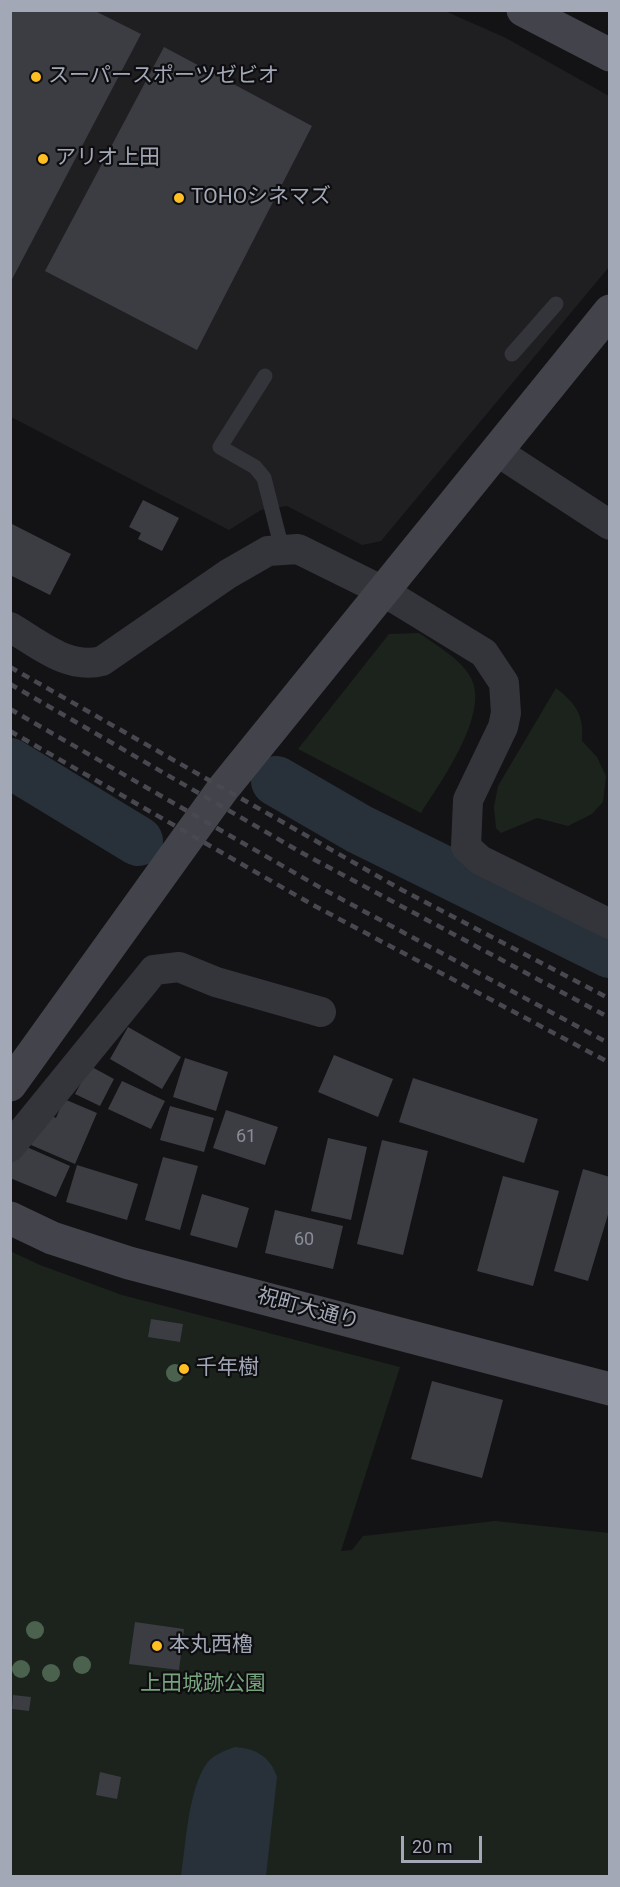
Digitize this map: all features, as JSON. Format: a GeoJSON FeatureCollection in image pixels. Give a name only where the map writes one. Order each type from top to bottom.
{"type":"FeatureCollection","features":[{"type":"Feature","properties":{"kind":"street"},"geometry":{"type":"LineString","coordinates":[[524,10],[609,55]]}},
{"type":"Feature","properties":{"kind":"street"},"geometry":{"type":"LineString","coordinates":[[10,1084],[222,790],[381,590],[498,452],[609,311]]}},
{"type":"Feature","properties":{"kind":"street"},"geometry":{"type":"LineString","coordinates":[[498,452],[609,525]]}},
{"type":"Feature","properties":{"kind":"street"},"geometry":{"type":"LineString","coordinates":[[10,627],[71,662],[88,665],[102,661],[228,574],[268,551],[282,549],[298,549],[381,590],[484,653],[504,683],[506,713],[503,727],[468,800],[466,847],[480,860],[609,924]]}},
{"type":"Feature","properties":{"kind":"street"},"geometry":{"type":"LineString","coordinates":[[10,1147],[154,970],[179,967],[216,982],[321,1012]]}},
{"type":"Feature","properties":{"kind":"street","name":"祝町大通り"},"geometry":{"type":"LineString","coordinates":[[10,1218],[52,1238],[129,1263],[609,1389]]}},
{"type":"Feature","properties":{"kind":"lane"},"geometry":{"type":"LineString","coordinates":[[512,354],[556,304]]}},
{"type":"Feature","properties":{"kind":"lane"},"geometry":{"type":"LineString","coordinates":[[265,376],[220,447],[255,467],[264,478],[282,549]]}},
{"type":"Feature","properties":{"kind":"shaded area"},"geometry":{"type":"Polygon","coordinates":[[[10,11],[445,11],[506,38],[609,96],[609,267],[381,541],[362,545],[287,506],[261,510],[229,530],[11,417],[10,11]]]}},
{"type":"Feature","properties":{"kind":"shaded area"},"geometry":{"type":"Polygon","coordinates":[[[235,1747],[261,1755],[270,1764],[277,1777],[266,1876],[181,1876],[192,1802],[201,1774],[213,1758],[235,1747]]]}},
{"type":"Feature","properties":{"kind":"green space"},"geometry":{"type":"Polygon","coordinates":[[[419,633],[448,653],[467,671],[475,693],[474,710],[469,729],[450,767],[421,813],[298,749],[389,634],[419,633]]]}},
{"type":"Feature","properties":{"kind":"green space"},"geometry":{"type":"Polygon","coordinates":[[[556,688],[569,699],[577,710],[582,724],[582,741],[597,757],[606,776],[603,802],[592,814],[568,826],[537,818],[501,833],[496,828],[494,807],[498,786],[556,688]]]}},
{"type":"Feature","properties":{"kind":"green space","name":"上田城跡公園"},"geometry":{"type":"Polygon","coordinates":[[[10,1251],[40,1265],[122,1295],[400,1367],[341,1551],[352,1550],[363,1536],[495,1521],[609,1533],[609,1876],[11,1876],[10,1251]]]}},
{"type":"Feature","properties":{"kind":"building","name":"アリオ上田"},"geometry":{"type":"Polygon","coordinates":[[[10,10],[93,10],[141,34],[10,283],[10,10]]]}},
{"type":"Feature","properties":{"kind":"building","name":"TOHOシネマズ"},"geometry":{"type":"Polygon","coordinates":[[[164,47],[312,126],[197,350],[45,271],[164,47]]]}},
{"type":"Feature","properties":{"kind":"building"},"geometry":{"type":"Polygon","coordinates":[[[143,500],[179,518],[162,551],[138,539],[141,533],[129,527],[143,500]]]}},
{"type":"Feature","properties":{"kind":"building"},"geometry":{"type":"Polygon","coordinates":[[[10,523],[71,554],[50,595],[10,575],[10,523]]]}},
{"type":"Feature","properties":{"kind":"building"},"geometry":{"type":"Polygon","coordinates":[[[128,1027],[181,1057],[162,1089],[110,1059],[128,1027]]]}},
{"type":"Feature","properties":{"kind":"building"},"geometry":{"type":"Polygon","coordinates":[[[334,1055],[393,1079],[378,1117],[318,1092],[334,1055]]]}},
{"type":"Feature","properties":{"kind":"building"},"geometry":{"type":"Polygon","coordinates":[[[185,1058],[228,1072],[216,1111],[173,1097],[185,1058]]]}},
{"type":"Feature","properties":{"kind":"building"},"geometry":{"type":"Polygon","coordinates":[[[90,1066],[114,1079],[100,1106],[75,1094],[90,1066]]]}},
{"type":"Feature","properties":{"kind":"building"},"geometry":{"type":"Polygon","coordinates":[[[413,1078],[538,1119],[524,1163],[399,1122],[413,1078]]]}},
{"type":"Feature","properties":{"kind":"building"},"geometry":{"type":"Polygon","coordinates":[[[122,1081],[165,1101],[151,1129],[108,1109],[122,1081]]]}},
{"type":"Feature","properties":{"kind":"building"},"geometry":{"type":"Polygon","coordinates":[[[64,1099],[97,1113],[75,1164],[31,1145],[45,1113],[56,1118],[64,1099]]]}},
{"type":"Feature","properties":{"kind":"building"},"geometry":{"type":"Polygon","coordinates":[[[170,1106],[214,1118],[204,1152],[160,1140],[170,1106]]]}},
{"type":"Feature","properties":{"kind":"building"},"geometry":{"type":"Polygon","coordinates":[[[226,1110],[278,1127],[265,1165],[213,1148],[226,1110]]]}},
{"type":"Feature","properties":{"kind":"building"},"geometry":{"type":"Polygon","coordinates":[[[328,1138],[367,1147],[351,1220],[311,1211],[328,1138]]]}},
{"type":"Feature","properties":{"kind":"building"},"geometry":{"type":"Polygon","coordinates":[[[382,1140],[428,1151],[403,1255],[357,1244],[382,1140]]]}},
{"type":"Feature","properties":{"kind":"building"},"geometry":{"type":"Polygon","coordinates":[[[20,1144],[70,1166],[56,1197],[10,1178],[10,1165],[20,1144]]]}},
{"type":"Feature","properties":{"kind":"building"},"geometry":{"type":"Polygon","coordinates":[[[163,1157],[198,1166],[180,1230],[145,1220],[163,1157]]]}},
{"type":"Feature","properties":{"kind":"building"},"geometry":{"type":"Polygon","coordinates":[[[77,1165],[138,1184],[127,1220],[66,1202],[77,1165]]]}},
{"type":"Feature","properties":{"kind":"building"},"geometry":{"type":"Polygon","coordinates":[[[583,1169],[610,1177],[610,1208],[588,1281],[554,1271],[583,1169]]]}},
{"type":"Feature","properties":{"kind":"building"},"geometry":{"type":"Polygon","coordinates":[[[503,1176],[559,1191],[533,1286],[477,1271],[503,1176]]]}},
{"type":"Feature","properties":{"kind":"building"},"geometry":{"type":"Polygon","coordinates":[[[202,1194],[249,1208],[237,1248],[190,1235],[202,1194]]]}},
{"type":"Feature","properties":{"kind":"building"},"geometry":{"type":"Polygon","coordinates":[[[275,1210],[343,1226],[333,1269],[265,1253],[275,1210]]]}},
{"type":"Feature","properties":{"kind":"building"},"geometry":{"type":"Polygon","coordinates":[[[151,1319],[183,1324],[180,1342],[148,1337],[151,1319]]]}},
{"type":"Feature","properties":{"kind":"building"},"geometry":{"type":"Polygon","coordinates":[[[432,1381],[503,1400],[482,1478],[411,1459],[432,1381]]]}},
{"type":"Feature","properties":{"kind":"building","name":"本丸西櫓"},"geometry":{"type":"Polygon","coordinates":[[[135,1622],[184,1629],[179,1670],[129,1664],[135,1622]]]}},
{"type":"Feature","properties":{"kind":"building"},"geometry":{"type":"Polygon","coordinates":[[[13,1695],[31,1697],[29,1711],[12,1709],[13,1695]]]}},
{"type":"Feature","properties":{"kind":"building"},"geometry":{"type":"Polygon","coordinates":[[[100,1772],[121,1777],[117,1799],[96,1795],[100,1772]]]}},
{"type":"Feature","properties":{"kind":"waterway"},"geometry":{"type":"LineString","coordinates":[[10,763],[138,841]]}},
{"type":"Feature","properties":{"kind":"waterway"},"geometry":{"type":"LineString","coordinates":[[276,781],[359,829],[610,953]]}},
{"type":"Feature","properties":{"kind":"railway"},"geometry":{"type":"LineString","coordinates":[[10,667],[402,890],[610,999]]}},
{"type":"Feature","properties":{"kind":"railway"},"geometry":{"type":"LineString","coordinates":[[10,684],[304,854],[610,1018]]}},
{"type":"Feature","properties":{"kind":"railway"},"geometry":{"type":"LineString","coordinates":[[10,709],[321,888],[610,1044]]}},
{"type":"Feature","properties":{"kind":"railway"},"geometry":{"type":"LineString","coordinates":[[10,731],[313,905],[610,1063]]}},
{"type":"Feature","properties":{"kind":"place","name":"スーパースポーツゼビオ"},"geometry":{"type":"Point","coordinates":[36,77]}},
{"type":"Feature","properties":{"kind":"place","name":"アリオ上田"},"geometry":{"type":"Point","coordinates":[43,159]}},
{"type":"Feature","properties":{"kind":"place","name":"TOHOシネマズ"},"geometry":{"type":"Point","coordinates":[179,198]}},
{"type":"Feature","properties":{"kind":"place","name":"千年樹"},"geometry":{"type":"Point","coordinates":[184,1369]}},
{"type":"Feature","properties":{"kind":"place","name":"本丸西櫓"},"geometry":{"type":"Point","coordinates":[157,1646]}}]}
